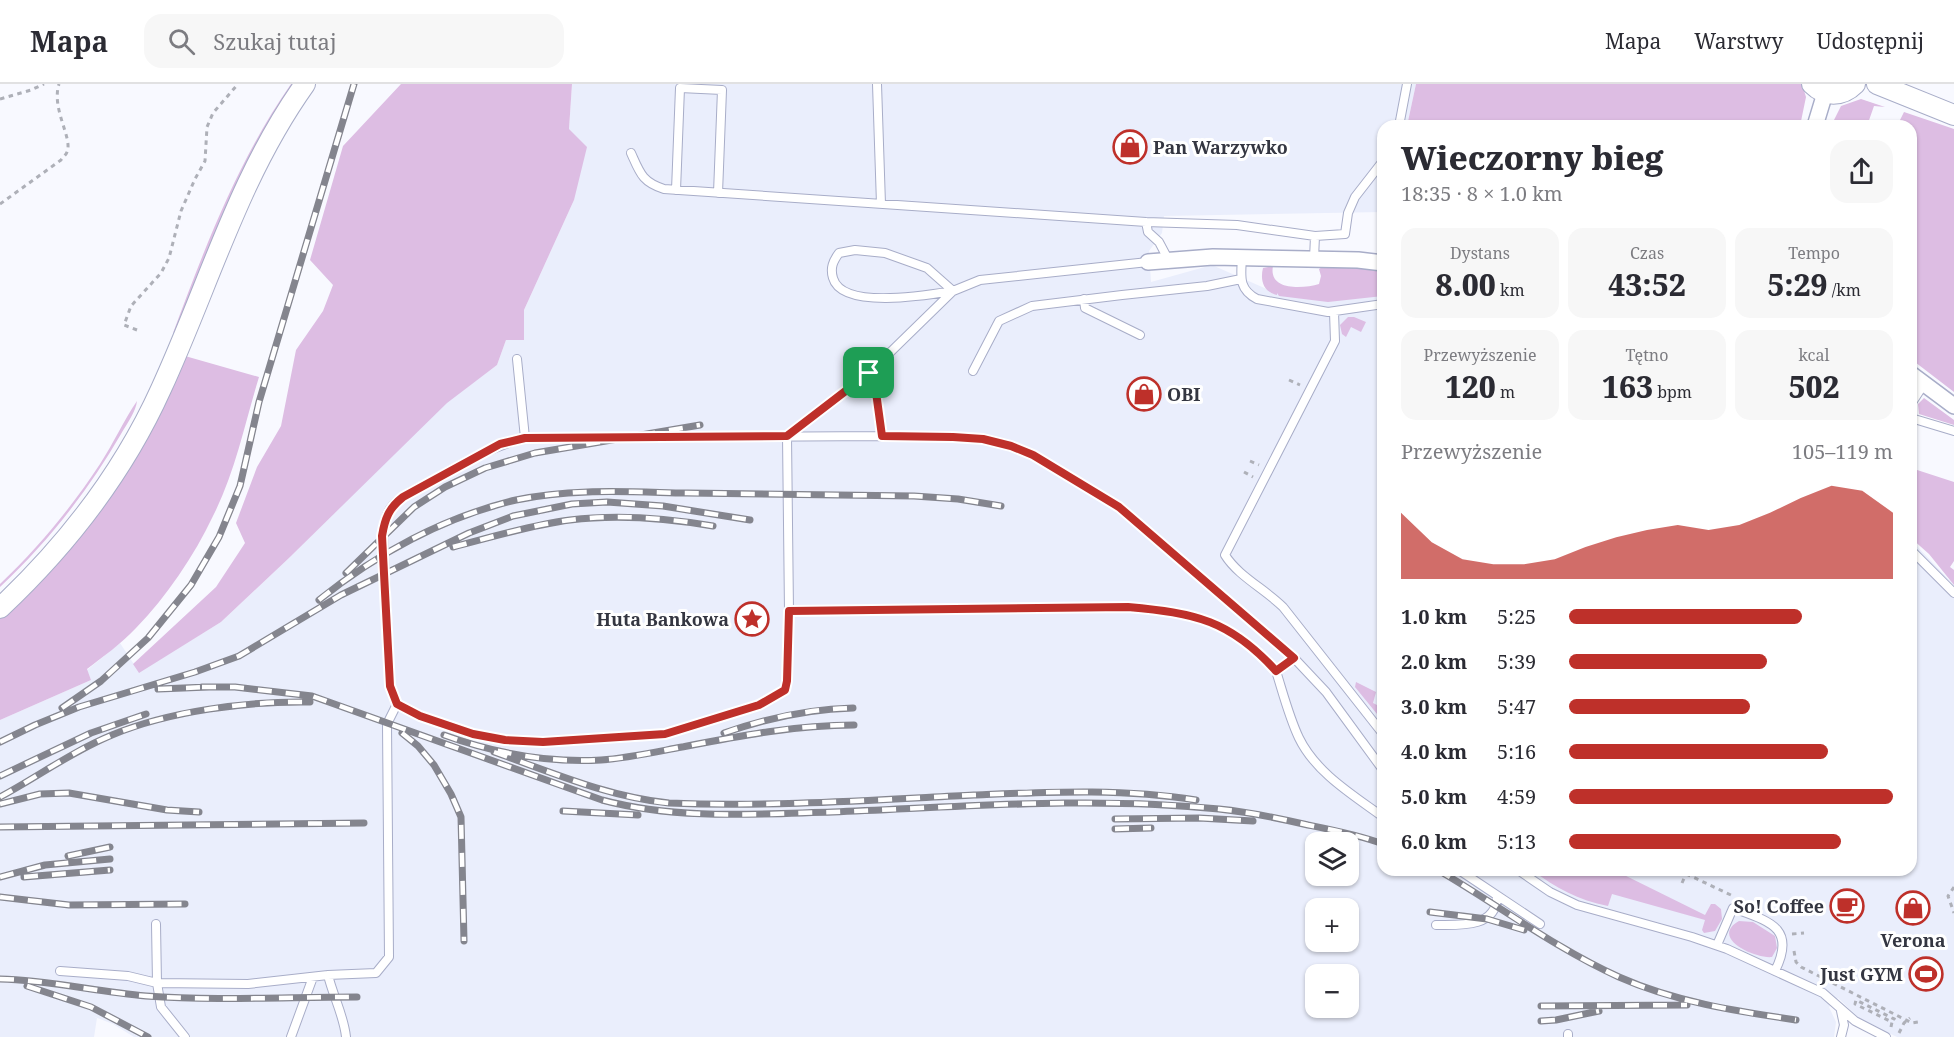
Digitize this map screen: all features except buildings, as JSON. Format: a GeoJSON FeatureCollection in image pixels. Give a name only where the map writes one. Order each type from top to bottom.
{"type":"FeatureCollection","features":[{"type":"Feature","properties":{"kind":"street"},"geometry":{"type":"LineString","coordinates":[[0,608],[38,571],[71,533],[106,486],[135,439],[170,370],[248,179],[275,129],[305,84]]}},
{"type":"Feature","properties":{"kind":"street"},"geometry":{"type":"LineString","coordinates":[[1815,120],[1818,88],[1840,93],[1855,84]]}},
{"type":"Feature","properties":{"kind":"street"},"geometry":{"type":"LineString","coordinates":[[1877,84],[1954,115]]}},
{"type":"Feature","properties":{"kind":"street"},"geometry":{"type":"LineString","coordinates":[[1148,262],[1168,259],[1242,258],[1377,262]]}},
{"type":"Feature","properties":{"kind":"street"},"geometry":{"type":"LineString","coordinates":[[1917,379],[1954,406]]}},
{"type":"Feature","properties":{"kind":"lane"},"geometry":{"type":"LineString","coordinates":[[877,84],[880,204]]}},
{"type":"Feature","properties":{"kind":"lane"},"geometry":{"type":"LineString","coordinates":[[1400,120],[1407,84]]}},
{"type":"Feature","properties":{"kind":"lane"},"geometry":{"type":"LineString","coordinates":[[676,190],[680,88],[722,90],[717,193]]}},
{"type":"Feature","properties":{"kind":"lane"},"geometry":{"type":"LineString","coordinates":[[631,153],[642,176],[651,185],[664,189],[1146,222],[1237,225],[1315,236],[1345,234],[1348,213],[1356,196],[1377,169]]}},
{"type":"Feature","properties":{"kind":"lane"},"geometry":{"type":"LineString","coordinates":[[1146,222],[1148,232],[1159,242],[1168,259]]}},
{"type":"Feature","properties":{"kind":"lane"},"geometry":{"type":"LineString","coordinates":[[1314,259],[1315,236]]}},
{"type":"Feature","properties":{"kind":"lane"},"geometry":{"type":"LineString","coordinates":[[953,291],[927,268],[885,253],[855,250],[840,253],[833,261],[834,282],[847,292],[867,297],[901,298],[953,291],[980,280],[1148,262]]}},
{"type":"Feature","properties":{"kind":"lane"},"geometry":{"type":"LineString","coordinates":[[1242,258],[1241,279],[1246,291],[1257,299],[1334,312],[1377,305]]}},
{"type":"Feature","properties":{"kind":"lane"},"geometry":{"type":"LineString","coordinates":[[973,371],[999,321],[1032,306],[1207,286],[1241,279]]}},
{"type":"Feature","properties":{"kind":"lane"},"geometry":{"type":"LineString","coordinates":[[787,436],[869,373],[953,291]]}},
{"type":"Feature","properties":{"kind":"lane"},"geometry":{"type":"LineString","coordinates":[[1084,299],[1085,308],[1140,335]]}},
{"type":"Feature","properties":{"kind":"lane"},"geometry":{"type":"LineString","coordinates":[[1334,312],[1335,341],[1225,555],[1230,563],[1283,607],[1377,726]]}},
{"type":"Feature","properties":{"kind":"lane"},"geometry":{"type":"LineString","coordinates":[[517,359],[525,438]]}},
{"type":"Feature","properties":{"kind":"lane"},"geometry":{"type":"LineString","coordinates":[[869,373],[875,385],[882,436]]}},
{"type":"Feature","properties":{"kind":"lane"},"geometry":{"type":"LineString","coordinates":[[1917,395],[1924,384]]}},
{"type":"Feature","properties":{"kind":"lane"},"geometry":{"type":"LineString","coordinates":[[1917,420],[1954,431]]}},
{"type":"Feature","properties":{"kind":"lane"},"geometry":{"type":"LineString","coordinates":[[787,436],[789,611],[785,690],[759,705],[674,732],[562,741],[505,740],[473,734],[397,704],[390,686],[389,675],[382,536],[387,514],[403,497],[500,444],[525,438],[787,436],[953,437],[983,439],[1011,446],[1033,455],[1119,507],[1294,658],[1326,692],[1377,762]]}},
{"type":"Feature","properties":{"kind":"lane"},"geometry":{"type":"LineString","coordinates":[[1917,556],[1954,593]]}},
{"type":"Feature","properties":{"kind":"lane"},"geometry":{"type":"LineString","coordinates":[[789,611],[1128,607],[1167,610],[1210,621],[1241,638],[1261,654],[1276,671],[1299,738],[1309,753],[1342,787],[1377,813]]}},
{"type":"Feature","properties":{"kind":"lane"},"geometry":{"type":"LineString","coordinates":[[1276,671],[1294,658]]}},
{"type":"Feature","properties":{"kind":"lane"},"geometry":{"type":"LineString","coordinates":[[60,971],[128,976],[157,983],[248,984],[328,975],[376,973],[389,957],[387,724],[397,704]]}},
{"type":"Feature","properties":{"kind":"lane"},"geometry":{"type":"LineString","coordinates":[[1467,876],[1540,924]]}},
{"type":"Feature","properties":{"kind":"lane"},"geometry":{"type":"LineString","coordinates":[[1527,876],[1550,892],[1577,905],[1717,945],[1822,993],[1855,1021],[1886,1037]]}},
{"type":"Feature","properties":{"kind":"lane"},"geometry":{"type":"LineString","coordinates":[[1436,925],[1464,926],[1487,919],[1496,906],[1497,897]]}},
{"type":"Feature","properties":{"kind":"lane"},"geometry":{"type":"LineString","coordinates":[[1717,945],[1733,908],[1754,915],[1771,924],[1779,931],[1782,938],[1783,951],[1775,971]]}},
{"type":"Feature","properties":{"kind":"lane"},"geometry":{"type":"LineString","coordinates":[[156,924],[157,983],[161,1007],[185,1037]]}},
{"type":"Feature","properties":{"kind":"lane"},"geometry":{"type":"LineString","coordinates":[[328,975],[346,1037]]}},
{"type":"Feature","properties":{"kind":"lane"},"geometry":{"type":"LineString","coordinates":[[291,1037],[313,977]]}},
{"type":"Feature","properties":{"kind":"lane"},"geometry":{"type":"LineString","coordinates":[[1840,1010],[1844,1025],[1841,1037]]}},
{"type":"Feature","properties":{"kind":"path"},"geometry":{"type":"LineString","coordinates":[[0,99],[44,84]]}},
{"type":"Feature","properties":{"kind":"path"},"geometry":{"type":"LineString","coordinates":[[0,204],[61,160],[67,152],[69,144],[57,105],[59,84]]}},
{"type":"Feature","properties":{"kind":"path"},"geometry":{"type":"LineString","coordinates":[[137,330],[124,325],[131,306],[161,273],[169,258],[181,211],[205,161],[207,127],[213,113],[238,84]]}},
{"type":"Feature","properties":{"kind":"path"},"geometry":{"type":"LineString","coordinates":[[1682,883],[1685,876]]}},
{"type":"Feature","properties":{"kind":"path"},"geometry":{"type":"LineString","coordinates":[[1690,876],[1737,897]]}},
{"type":"Feature","properties":{"kind":"path"},"geometry":{"type":"LineString","coordinates":[[1942,898],[1948,896],[1954,887]]}},
{"type":"Feature","properties":{"kind":"path"},"geometry":{"type":"LineString","coordinates":[[1948,896],[1954,913]]}},
{"type":"Feature","properties":{"kind":"path"},"geometry":{"type":"LineString","coordinates":[[1793,939],[1792,932],[1804,933]]}},
{"type":"Feature","properties":{"kind":"path"},"geometry":{"type":"LineString","coordinates":[[1794,947],[1796,962],[1801,967],[1896,1015],[1918,1022]]}},
{"type":"Feature","properties":{"kind":"path"},"geometry":{"type":"LineString","coordinates":[[1891,1029],[1892,1022],[1855,1004],[1856,1000],[1894,1019],[1896,1015]]}},
{"type":"Feature","properties":{"kind":"path"},"geometry":{"type":"LineString","coordinates":[[1899,1033],[1904,1023],[1910,1019]]}},
{"type":"Feature","properties":{"kind":"shaded area"},"geometry":{"type":"Polygon","coordinates":[[[291,84],[294,84],[267,126],[241,174],[177,330],[173,333],[224,205],[255,143],[291,84]]]}},
{"type":"Feature","properties":{"kind":"shaded area"},"geometry":{"type":"Polygon","coordinates":[[[401,84],[572,84],[569,129],[587,147],[574,200],[524,310],[524,340],[506,340],[497,365],[447,403],[221,622],[139,673],[133,664],[216,587],[245,543],[236,523],[257,467],[281,426],[296,350],[323,311],[333,285],[310,260],[343,146],[401,84]]]}},
{"type":"Feature","properties":{"kind":"shaded area","name":"Huta Bankowa"},"geometry":{"type":"Polygon","coordinates":[[[572,84],[1416,84],[1408,120],[1377,120],[1377,212],[1164,216],[1162,233],[1149,251],[1151,282],[1212,265],[1269,290],[1377,288],[1377,876],[1917,876],[1917,546],[1954,585],[1954,1037],[1897,1037],[1861,1020],[1838,998],[1829,1007],[1836,1022],[1834,1037],[134,1037],[113,1024],[87,1014],[97,1018],[94,1037],[0,1037],[0,720],[91,680],[87,670],[120,643],[139,672],[221,622],[447,402],[497,365],[506,340],[524,339],[524,310],[574,200],[569,129],[572,84]]]}},
{"type":"Feature","properties":{"kind":"shaded area"},"geometry":{"type":"Polygon","coordinates":[[[1416,84],[1802,84],[1806,97],[1801,120],[1408,120],[1416,84]]]}},
{"type":"Feature","properties":{"kind":"shaded area"},"geometry":{"type":"Polygon","coordinates":[[[1861,99],[1885,107],[1874,106],[1869,120],[1834,120],[1841,106],[1861,99]]]}},
{"type":"Feature","properties":{"kind":"shaded area"},"geometry":{"type":"Polygon","coordinates":[[[1904,112],[1954,129],[1954,392],[1917,364],[1917,120],[1900,120],[1904,112]]]}},
{"type":"Feature","properties":{"kind":"shaded area"},"geometry":{"type":"Polygon","coordinates":[[[1273,266],[1276,280],[1281,284],[1296,287],[1319,284],[1321,276],[1319,269],[1324,266],[1377,270],[1377,297],[1328,302],[1279,296],[1277,293],[1277,295],[1268,291],[1262,281],[1263,268],[1273,266]]]}},
{"type":"Feature","properties":{"kind":"shaded area"},"geometry":{"type":"Polygon","coordinates":[[[1348,317],[1366,322],[1361,332],[1351,327],[1346,337],[1342,334],[1340,325],[1348,317]]]}},
{"type":"Feature","properties":{"kind":"shaded area"},"geometry":{"type":"Polygon","coordinates":[[[185,356],[259,377],[234,465],[206,531],[179,575],[147,616],[112,650],[87,669],[91,680],[0,720],[0,619],[18,602],[185,356]]]}},
{"type":"Feature","properties":{"kind":"shaded area"},"geometry":{"type":"Polygon","coordinates":[[[1924,398],[1954,420],[1954,425],[1919,414],[1918,404],[1924,398]]]}},
{"type":"Feature","properties":{"kind":"shaded area"},"geometry":{"type":"Polygon","coordinates":[[[137,401],[128,422],[81,496],[35,552],[0,587],[0,584],[41,542],[77,496],[100,464],[137,401]]]}},
{"type":"Feature","properties":{"kind":"shaded area"},"geometry":{"type":"Polygon","coordinates":[[[1917,470],[1954,482],[1954,561],[1950,567],[1954,570],[1954,585],[1929,554],[1917,543],[1917,470]]]}},
{"type":"Feature","properties":{"kind":"shaded area"},"geometry":{"type":"Polygon","coordinates":[[[1356,682],[1376,692],[1373,703],[1377,705],[1377,714],[1355,687],[1356,682]]]}},
{"type":"Feature","properties":{"kind":"shaded area"},"geometry":{"type":"Polygon","coordinates":[[[1541,876],[1626,876],[1705,915],[1711,904],[1715,904],[1721,909],[1722,919],[1715,931],[1704,933],[1702,930],[1705,920],[1612,894],[1608,906],[1587,900],[1541,876]]]}},
{"type":"Feature","properties":{"kind":"shaded area"},"geometry":{"type":"Polygon","coordinates":[[[1739,921],[1753,922],[1775,936],[1777,948],[1772,957],[1755,955],[1732,940],[1729,934],[1731,928],[1739,921]]]}},
{"type":"Feature","properties":{"kind":"railway"},"geometry":{"type":"LineString","coordinates":[[62,708],[101,681],[148,638],[191,585],[219,537],[240,486],[259,402],[354,84]]}},
{"type":"Feature","properties":{"kind":"railway"},"geometry":{"type":"LineString","coordinates":[[346,573],[414,507],[445,487],[485,468],[535,453],[700,425]]}},
{"type":"Feature","properties":{"kind":"railway"},"geometry":{"type":"LineString","coordinates":[[319,600],[364,567],[437,527],[489,507],[537,496],[580,492],[914,496],[958,499],[1001,506]]}},
{"type":"Feature","properties":{"kind":"railway"},"geometry":{"type":"LineString","coordinates":[[0,742],[79,707],[195,672],[239,656],[341,595],[469,533],[513,516],[572,504],[607,502],[663,506],[750,520]]}},
{"type":"Feature","properties":{"kind":"railway"},"geometry":{"type":"LineString","coordinates":[[453,547],[541,525],[588,518],[642,518],[713,526]]}},
{"type":"Feature","properties":{"kind":"railway"},"geometry":{"type":"LineString","coordinates":[[202,687],[235,687],[312,696],[602,800],[659,811],[746,814],[1026,804],[1171,805],[1264,816],[1346,833],[1377,842]]}},
{"type":"Feature","properties":{"kind":"railway"},"geometry":{"type":"LineString","coordinates":[[158,689],[209,687]]}},
{"type":"Feature","properties":{"kind":"railway"},"geometry":{"type":"LineString","coordinates":[[0,797],[83,749],[134,727],[209,709],[261,703],[310,702]]}},
{"type":"Feature","properties":{"kind":"railway"},"geometry":{"type":"LineString","coordinates":[[724,733],[788,715],[853,708]]}},
{"type":"Feature","properties":{"kind":"railway"},"geometry":{"type":"LineString","coordinates":[[0,776],[91,733],[146,714]]}},
{"type":"Feature","properties":{"kind":"railway"},"geometry":{"type":"LineString","coordinates":[[444,735],[502,752],[581,761],[631,756],[789,729],[854,725]]}},
{"type":"Feature","properties":{"kind":"railway"},"geometry":{"type":"LineString","coordinates":[[402,733],[418,746],[434,765],[461,817],[464,941]]}},
{"type":"Feature","properties":{"kind":"railway"},"geometry":{"type":"LineString","coordinates":[[494,752],[602,790],[669,803],[783,804],[1085,792],[1169,796],[1196,800]]}},
{"type":"Feature","properties":{"kind":"railway"},"geometry":{"type":"LineString","coordinates":[[0,804],[40,794],[69,793],[167,810],[199,812]]}},
{"type":"Feature","properties":{"kind":"railway"},"geometry":{"type":"LineString","coordinates":[[563,811],[638,815]]}},
{"type":"Feature","properties":{"kind":"railway"},"geometry":{"type":"LineString","coordinates":[[1115,819],[1199,818],[1253,821]]}},
{"type":"Feature","properties":{"kind":"railway"},"geometry":{"type":"LineString","coordinates":[[0,827],[364,823]]}},
{"type":"Feature","properties":{"kind":"railway"},"geometry":{"type":"LineString","coordinates":[[1115,829],[1151,828]]}},
{"type":"Feature","properties":{"kind":"railway"},"geometry":{"type":"LineString","coordinates":[[68,856],[110,847]]}},
{"type":"Feature","properties":{"kind":"railway"},"geometry":{"type":"LineString","coordinates":[[0,877],[45,865],[110,859]]}},
{"type":"Feature","properties":{"kind":"railway"},"geometry":{"type":"LineString","coordinates":[[24,877],[110,870]]}},
{"type":"Feature","properties":{"kind":"railway"},"geometry":{"type":"LineString","coordinates":[[1448,876],[1549,940],[1595,966],[1640,986],[1728,1009],[1796,1020]]}},
{"type":"Feature","properties":{"kind":"railway"},"geometry":{"type":"LineString","coordinates":[[0,897],[69,905],[185,904]]}},
{"type":"Feature","properties":{"kind":"railway"},"geometry":{"type":"LineString","coordinates":[[1430,912],[1487,919],[1524,930]]}},
{"type":"Feature","properties":{"kind":"railway"},"geometry":{"type":"LineString","coordinates":[[0,979],[146,996],[225,999],[357,997]]}},
{"type":"Feature","properties":{"kind":"railway"},"geometry":{"type":"LineString","coordinates":[[27,986],[91,1007],[148,1037]]}},
{"type":"Feature","properties":{"kind":"railway"},"geometry":{"type":"LineString","coordinates":[[1541,1006],[1687,1005]]}},
{"type":"Feature","properties":{"kind":"railway"},"geometry":{"type":"LineString","coordinates":[[1541,1021],[1599,1011]]}},
{"type":"Feature","properties":{"kind":"place","name":"Pan Warzywko"},"geometry":{"type":"Point","coordinates":[1130,147]}},
{"type":"Feature","properties":{"kind":"place","name":"OBI"},"geometry":{"type":"Point","coordinates":[1144,394]}},
{"type":"Feature","properties":{"kind":"place","name":"Huta Bankowa"},"geometry":{"type":"Point","coordinates":[752,619]}},
{"type":"Feature","properties":{"kind":"place","name":"So! Coffee"},"geometry":{"type":"Point","coordinates":[1847,906]}},
{"type":"Feature","properties":{"kind":"place","name":"Verona"},"geometry":{"type":"Point","coordinates":[1913,908]}},
{"type":"Feature","properties":{"kind":"place","name":"Just GYM"},"geometry":{"type":"Point","coordinates":[1926,974]}},
{"type":"Feature","properties":{"kind":"route"},"geometry":{"type":"LineString","coordinates":[[869,373],[875,385],[882,436],[983,439],[1011,446],[1033,455],[1119,507],[1294,658],[1276,671],[1261,654],[1241,638],[1210,621],[1167,610],[1128,607],[789,611],[785,690],[759,705],[674,732],[524,742],[473,734],[420,716],[397,704],[390,686],[382,536],[387,514],[403,497],[500,444],[525,438],[787,436],[869,373]]}}]}
